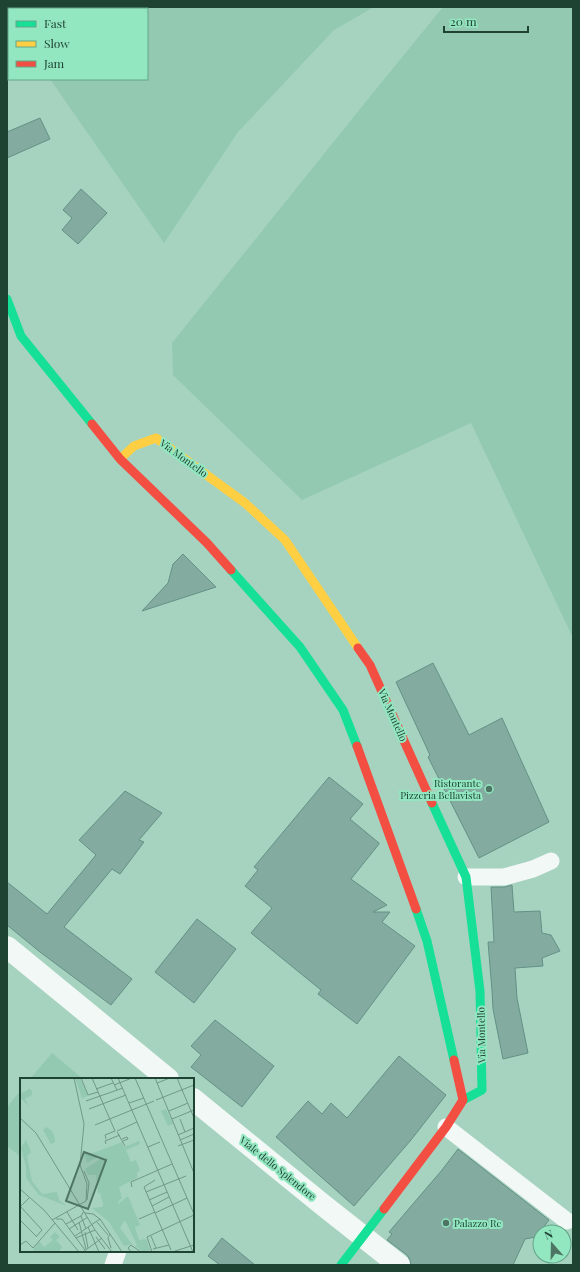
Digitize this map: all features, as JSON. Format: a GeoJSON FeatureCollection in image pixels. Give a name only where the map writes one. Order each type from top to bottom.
{"type":"FeatureCollection","features":[{"type":"Feature","properties":{"kind":"main road"},"geometry":{"type":"LineString","coordinates":[[7,299],[21,336],[120,459],[207,543],[300,647],[343,710],[427,941],[463,1100],[446,1127],[341,1265]]}},
{"type":"Feature","properties":{"kind":"main road","name":"Via Montello"},"geometry":{"type":"LineString","coordinates":[[120,459],[134,446],[156,438],[245,503],[285,540],[370,665],[466,877],[480,991],[482,1090],[463,1100]]}},
{"type":"Feature","properties":{"kind":"street"},"geometry":{"type":"LineString","coordinates":[[7,947],[167,1078]]}},
{"type":"Feature","properties":{"kind":"street","name":"Viale dello Splendore"},"geometry":{"type":"LineString","coordinates":[[194,1100],[399,1265]]}},
{"type":"Feature","properties":{"kind":"lane"},"geometry":{"type":"LineString","coordinates":[[466,877],[504,877],[533,869],[551,861]]}},
{"type":"Feature","properties":{"kind":"lane"},"geometry":{"type":"LineString","coordinates":[[446,1127],[566,1221]]}},
{"type":"Feature","properties":{"kind":"lane"},"geometry":{"type":"LineString","coordinates":[[113,1265],[118,1252]]}},
{"type":"Feature","properties":{"kind":"green space"},"geometry":{"type":"Polygon","coordinates":[[[374,7],[334,30],[238,132],[164,243],[51,80],[148,80],[148,8],[56,8],[374,7]]]}},
{"type":"Feature","properties":{"kind":"green space"},"geometry":{"type":"Polygon","coordinates":[[[443,7],[573,7],[573,638],[471,423],[302,500],[173,375],[172,343],[443,7]]]}},
{"type":"Feature","properties":{"kind":"green space"},"geometry":{"type":"Polygon","coordinates":[[[52,1053],[82,1078],[31,1078],[52,1053]]]}},
{"type":"Feature","properties":{"kind":"green space"},"geometry":{"type":"Polygon","coordinates":[[[20,1091],[20,1156],[7,1146],[7,1107],[20,1091]]]}},
{"type":"Feature","properties":{"kind":"building"},"geometry":{"type":"Polygon","coordinates":[[[40,118],[50,139],[7,158],[7,132],[40,118]]]}},
{"type":"Feature","properties":{"kind":"building"},"geometry":{"type":"Polygon","coordinates":[[[81,189],[107,213],[78,244],[62,230],[72,218],[63,210],[81,189]]]}},
{"type":"Feature","properties":{"kind":"building"},"geometry":{"type":"Polygon","coordinates":[[[183,554],[216,587],[142,611],[168,583],[173,564],[183,554]]]}},
{"type":"Feature","properties":{"kind":"building","name":"Ristorante Pizzeria Bellavista"},"geometry":{"type":"Polygon","coordinates":[[[433,663],[469,735],[502,718],[549,822],[479,858],[428,757],[430,755],[396,682],[433,663]]]}},
{"type":"Feature","properties":{"kind":"building"},"geometry":{"type":"Polygon","coordinates":[[[329,777],[363,804],[350,819],[379,843],[351,879],[387,905],[373,912],[390,912],[382,922],[415,946],[357,1024],[318,994],[321,990],[251,933],[272,908],[245,886],[258,870],[254,867],[329,777]]]}},
{"type":"Feature","properties":{"kind":"building"},"geometry":{"type":"Polygon","coordinates":[[[125,791],[162,813],[139,840],[144,842],[120,874],[112,869],[64,927],[132,979],[111,1005],[40,952],[7,925],[7,882],[47,914],[96,855],[79,840],[125,791]]]}},
{"type":"Feature","properties":{"kind":"building"},"geometry":{"type":"Polygon","coordinates":[[[512,885],[514,912],[540,911],[542,933],[551,935],[560,951],[542,958],[543,966],[515,968],[517,998],[528,1053],[503,1059],[493,1009],[488,942],[494,942],[491,887],[504,887],[512,885]]]}},
{"type":"Feature","properties":{"kind":"building"},"geometry":{"type":"Polygon","coordinates":[[[197,919],[236,949],[194,1003],[155,972],[197,919]]]}},
{"type":"Feature","properties":{"kind":"building"},"geometry":{"type":"Polygon","coordinates":[[[215,1020],[274,1066],[242,1107],[191,1067],[201,1055],[191,1046],[215,1020]]]}},
{"type":"Feature","properties":{"kind":"building"},"geometry":{"type":"Polygon","coordinates":[[[399,1056],[446,1095],[411,1140],[354,1206],[276,1137],[308,1101],[322,1114],[331,1103],[347,1118],[399,1056]]]}},
{"type":"Feature","properties":{"kind":"building"},"geometry":{"type":"Polygon","coordinates":[[[458,1149],[549,1220],[546,1224],[532,1224],[532,1238],[525,1239],[513,1265],[411,1265],[407,1255],[387,1240],[392,1234],[389,1232],[458,1149]]]}},
{"type":"Feature","properties":{"kind":"building"},"geometry":{"type":"Polygon","coordinates":[[[222,1238],[255,1265],[220,1265],[208,1256],[222,1238]]]}},
{"type":"Feature","properties":{"kind":"traffic: fast"},"geometry":{"type":"LineString","coordinates":[[7,299],[21,336],[92,424]]}},
{"type":"Feature","properties":{"kind":"traffic: fast"},"geometry":{"type":"LineString","coordinates":[[231,570],[300,647],[343,710],[357,746]]}},
{"type":"Feature","properties":{"kind":"traffic: fast"},"geometry":{"type":"LineString","coordinates":[[432,803],[466,877],[480,991],[482,1090],[463,1100]]}},
{"type":"Feature","properties":{"kind":"traffic: fast"},"geometry":{"type":"LineString","coordinates":[[416,909],[427,941],[454,1060]]}},
{"type":"Feature","properties":{"kind":"traffic: fast"},"geometry":{"type":"LineString","coordinates":[[341,1265],[384,1209]]}},
{"type":"Feature","properties":{"kind":"traffic: slow"},"geometry":{"type":"LineString","coordinates":[[120,459],[134,446],[156,438],[245,503],[285,540],[358,648]]}},
{"type":"Feature","properties":{"kind":"traffic: jam"},"geometry":{"type":"LineString","coordinates":[[92,424],[120,459],[207,543],[231,570]]}},
{"type":"Feature","properties":{"kind":"traffic: jam"},"geometry":{"type":"LineString","coordinates":[[358,648],[370,665],[432,803]]}},
{"type":"Feature","properties":{"kind":"traffic: jam"},"geometry":{"type":"LineString","coordinates":[[357,746],[416,909]]}},
{"type":"Feature","properties":{"kind":"traffic: jam"},"geometry":{"type":"LineString","coordinates":[[384,1209],[446,1127],[463,1100],[454,1060]]}},
{"type":"Feature","properties":{"kind":"place","name":"Ristorante Pizzeria Bellavista"},"geometry":{"type":"Point","coordinates":[489,789]}},
{"type":"Feature","properties":{"kind":"place","name":"Palazzo Re"},"geometry":{"type":"Point","coordinates":[446,1223]}}]}
